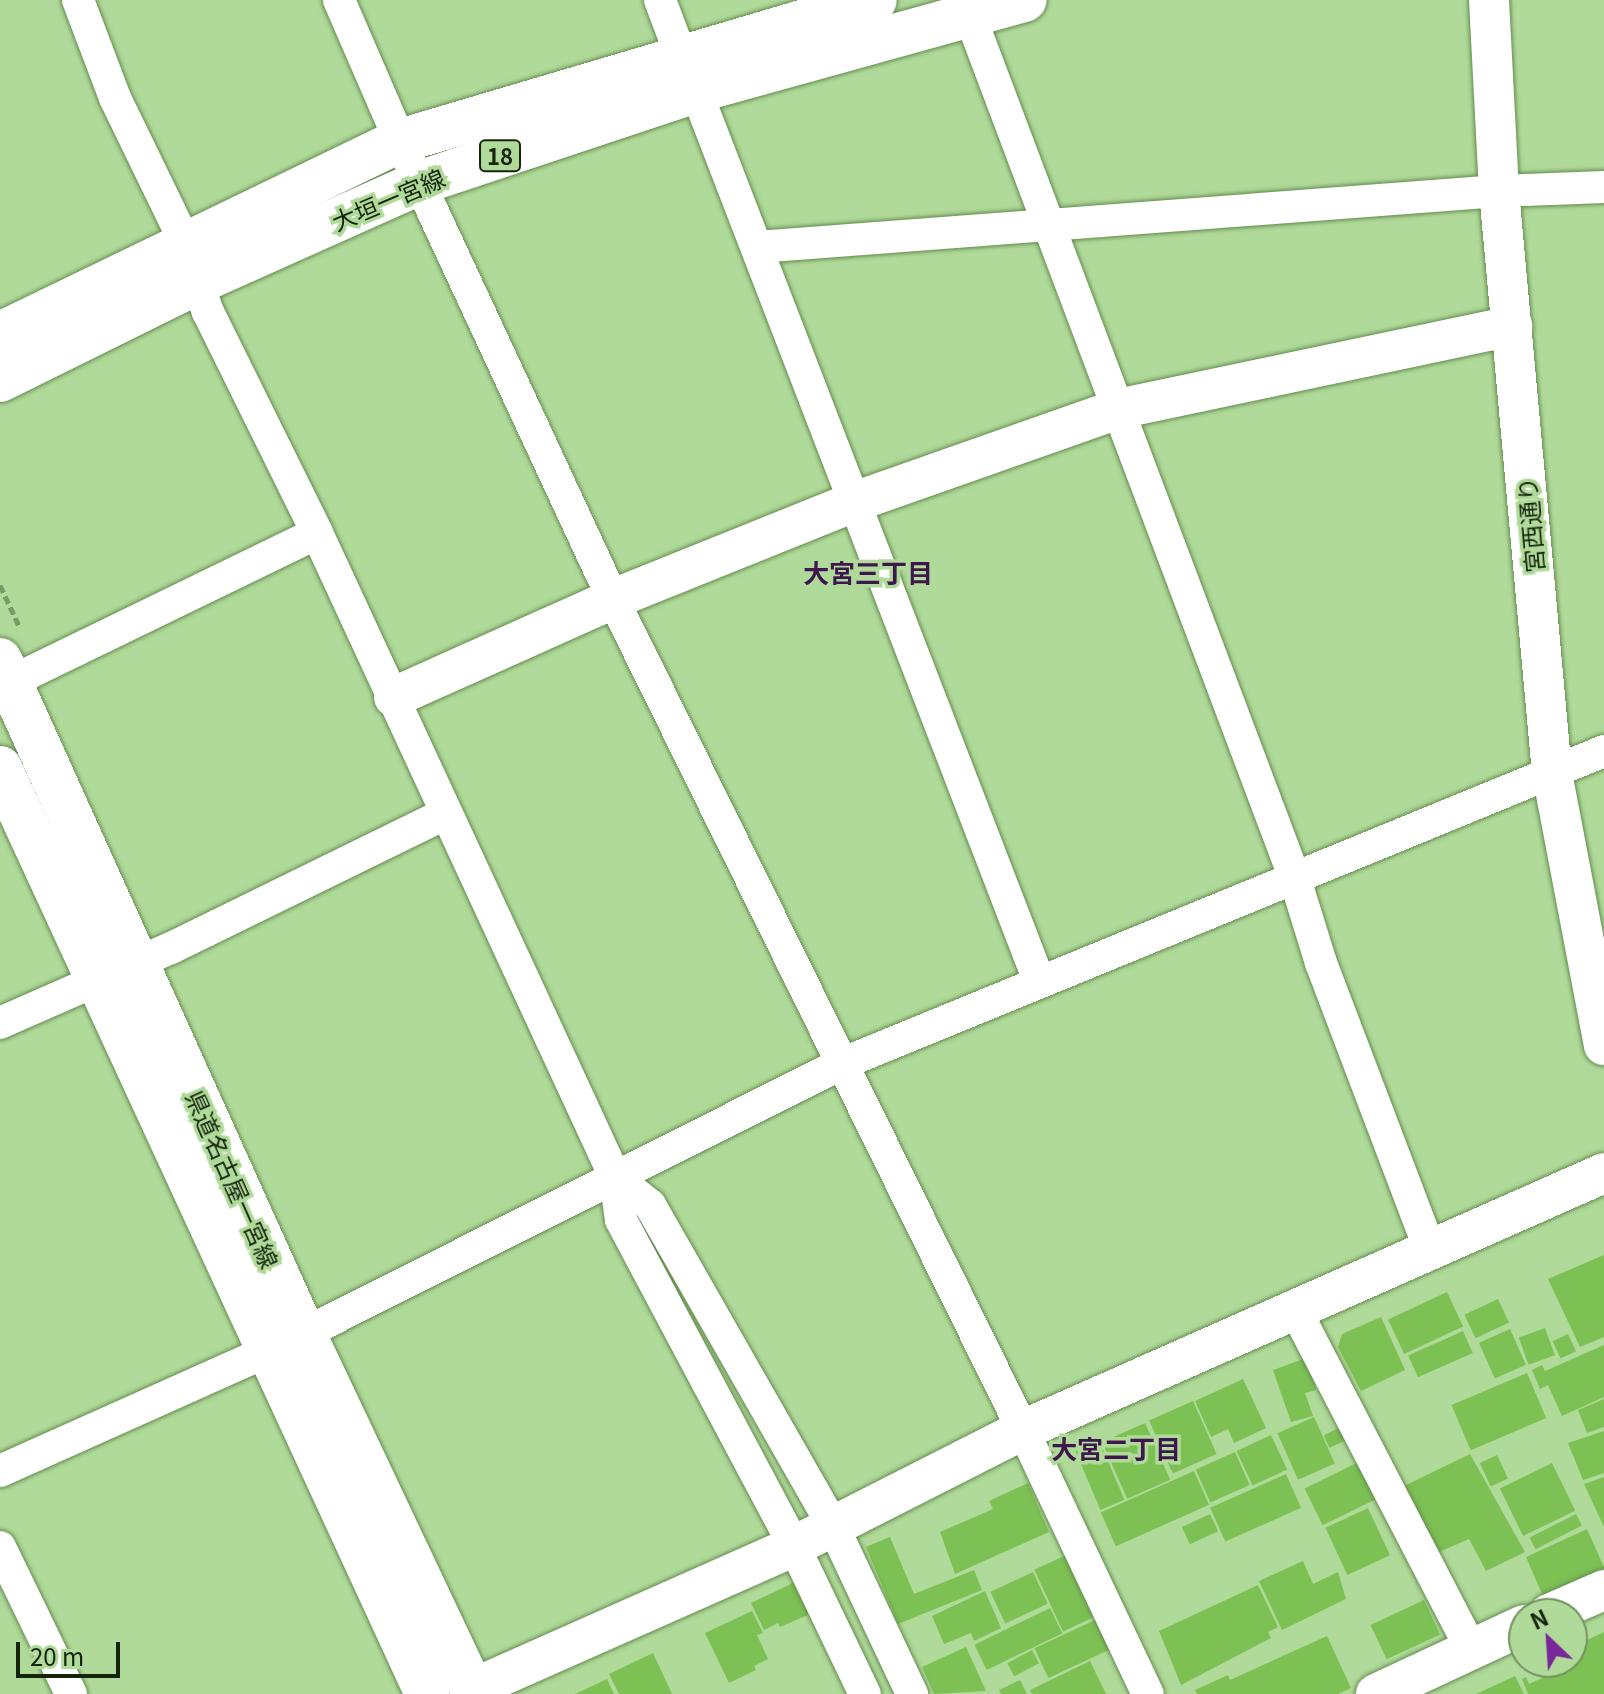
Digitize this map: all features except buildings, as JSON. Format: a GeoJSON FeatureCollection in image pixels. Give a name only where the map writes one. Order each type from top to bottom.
{"type":"FeatureCollection","features":[{"type":"Feature","properties":{"kind":"main road","name":"大垣一宮線"},"geometry":{"type":"LineString","coordinates":[[0,334],[419,183],[875,0]]}},
{"type":"Feature","properties":{"kind":"main road","name":"大垣一宮線"},"geometry":{"type":"LineString","coordinates":[[0,380],[400,141],[688,74],[970,16],[1025,0]]}},
{"type":"Feature","properties":{"kind":"main road","name":"県道名古屋一宮線"},"geometry":{"type":"LineString","coordinates":[[3,676],[135,963],[427,1694]]}},
{"type":"Feature","properties":{"kind":"main road","name":"県道名古屋一宮線"},"geometry":{"type":"LineString","coordinates":[[0,768],[96,980],[469,1692]]}},
{"type":"Feature","properties":{"kind":"street"},"geometry":{"type":"LineString","coordinates":[[78,0],[115,98],[192,263],[208,312],[317,533],[615,1177],[621,1220],[794,1546],[865,1694]]}},
{"type":"Feature","properties":{"kind":"street"},"geometry":{"type":"LineString","coordinates":[[339,0],[419,183],[613,599],[1023,1430],[1148,1694]]}},
{"type":"Feature","properties":{"kind":"street"},"geometry":{"type":"LineString","coordinates":[[660,0],[1039,981]]}},
{"type":"Feature","properties":{"kind":"street","name":"宮西通り"},"geometry":{"type":"LineString","coordinates":[[1489,0],[1499,191],[1552,773],[1604,1045]]}},
{"type":"Feature","properties":{"kind":"street"},"geometry":{"type":"LineString","coordinates":[[970,16],[1295,879],[1321,963],[1430,1250]]}},
{"type":"Feature","properties":{"kind":"street"},"geometry":{"type":"LineString","coordinates":[[757,247],[1499,191],[1604,187]]}},
{"type":"Feature","properties":{"kind":"street"},"geometry":{"type":"LineString","coordinates":[[394,697],[613,599],[854,502],[1118,409],[1512,326]]}},
{"type":"Feature","properties":{"kind":"street"},"geometry":{"type":"LineString","coordinates":[[3,676],[317,533]]}},
{"type":"Feature","properties":{"kind":"street"},"geometry":{"type":"LineString","coordinates":[[0,1471],[287,1341],[841,1064],[1604,751]]}},
{"type":"Feature","properties":{"kind":"street"},"geometry":{"type":"LineString","coordinates":[[0,1023],[135,963],[445,814]]}},
{"type":"Feature","properties":{"kind":"street"},"geometry":{"type":"LineString","coordinates":[[469,1692],[794,1546],[1023,1430],[1604,1173]]}},
{"type":"Feature","properties":{"kind":"street"},"geometry":{"type":"LineString","coordinates":[[615,1177],[650,1205],[833,1526],[912,1694]]}},
{"type":"Feature","properties":{"kind":"street"},"geometry":{"type":"LineString","coordinates":[[1296,1311],[1471,1648]]}},
{"type":"Feature","properties":{"kind":"street"},"geometry":{"type":"LineString","coordinates":[[0,1547],[71,1694]]}},
{"type":"Feature","properties":{"kind":"street"},"geometry":{"type":"LineString","coordinates":[[1586,1598],[1604,1590]]}},
{"type":"Feature","properties":{"kind":"street"},"geometry":{"type":"LineString","coordinates":[[1376,1694],[1418,1685],[1471,1648],[1508,1632]]}},
{"type":"Feature","properties":{"kind":"district","name":"大宮三丁目"},"geometry":{"type":"Point","coordinates":[868,572]}},
{"type":"Feature","properties":{"kind":"district","name":"大宮二丁目"},"geometry":{"type":"Point","coordinates":[1116,1448]}}]}
